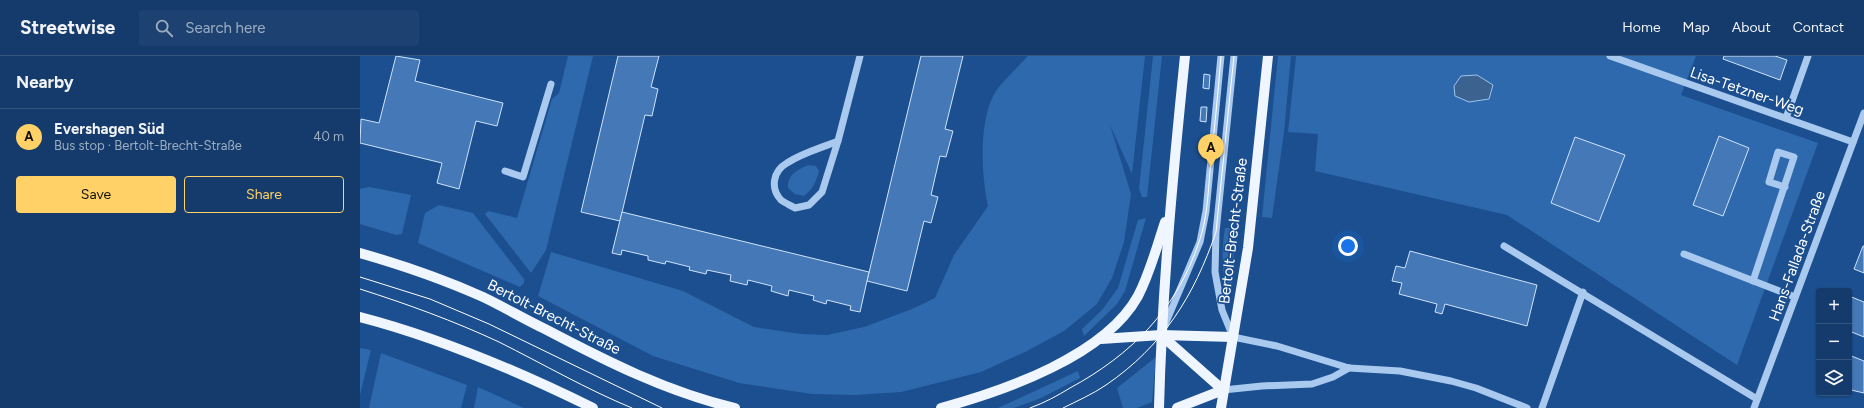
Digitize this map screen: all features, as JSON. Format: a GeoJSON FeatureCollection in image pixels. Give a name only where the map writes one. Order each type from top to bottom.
{"type":"FeatureCollection","features":[{"type":"Feature","properties":{"kind":"main road"},"geometry":{"type":"LineString","coordinates":[[1159,408],[1161,335],[1170,207],[1185,56]]}},
{"type":"Feature","properties":{"kind":"main road","name":"Bertolt-Brecht-Straße"},"geometry":{"type":"LineString","coordinates":[[1221,408],[1248,248],[1268,56]]}},
{"type":"Feature","properties":{"kind":"main road"},"geometry":{"type":"LineString","coordinates":[[941,408],[1040,374],[1101,339],[1122,318],[1138,296],[1149,271],[1170,207]]}},
{"type":"Feature","properties":{"kind":"main road","name":"Bertolt-Brecht-Straße"},"geometry":{"type":"LineString","coordinates":[[360,253],[436,278],[483,298],[591,353],[652,381],[709,402],[735,408]]}},
{"type":"Feature","properties":{"kind":"main road"},"geometry":{"type":"LineString","coordinates":[[360,317],[392,325],[474,353],[593,408]]}},
{"type":"Feature","properties":{"kind":"main road"},"geometry":{"type":"LineString","coordinates":[[1161,335],[1223,390],[1177,408]]}},
{"type":"Feature","properties":{"kind":"main road"},"geometry":{"type":"LineString","coordinates":[[1101,339],[1161,335],[1233,338]]}},
{"type":"Feature","properties":{"kind":"street"},"geometry":{"type":"LineString","coordinates":[[838,141],[786,163],[775,174],[774,186],[777,194],[782,200],[795,208],[809,205],[822,192],[838,141],[860,56]]}},
{"type":"Feature","properties":{"kind":"street"},"geometry":{"type":"LineString","coordinates":[[1161,335],[1200,242],[1206,211],[1221,56]]}},
{"type":"Feature","properties":{"kind":"street"},"geometry":{"type":"LineString","coordinates":[[1234,56],[1216,232],[1215,272],[1222,310],[1233,338],[1277,346],[1349,368],[1400,371],[1451,381],[1476,388],[1527,408]]}},
{"type":"Feature","properties":{"kind":"street","name":"Lisa-Tetzner-Weg"},"geometry":{"type":"LineString","coordinates":[[1610,56],[1853,142]]}},
{"type":"Feature","properties":{"kind":"street"},"geometry":{"type":"LineString","coordinates":[[1786,118],[1808,56]]}},
{"type":"Feature","properties":{"kind":"street"},"geometry":{"type":"LineString","coordinates":[[505,171],[523,177],[551,84]]}},
{"type":"Feature","properties":{"kind":"street","name":"Hans-Fallada-Straße"},"geometry":{"type":"LineString","coordinates":[[1754,408],[1864,113]]}},
{"type":"Feature","properties":{"kind":"street"},"geometry":{"type":"LineString","coordinates":[[1753,281],[1785,187],[1794,157],[1778,152],[1768,182],[1785,187]]}},
{"type":"Feature","properties":{"kind":"street"},"geometry":{"type":"LineString","coordinates":[[1504,246],[1584,292],[1757,399]]}},
{"type":"Feature","properties":{"kind":"street"},"geometry":{"type":"LineString","coordinates":[[1684,254],[1795,297]]}},
{"type":"Feature","properties":{"kind":"street"},"geometry":{"type":"LineString","coordinates":[[1542,408],[1584,292]]}},
{"type":"Feature","properties":{"kind":"street"},"geometry":{"type":"LineString","coordinates":[[1223,390],[1262,386],[1312,384],[1333,377],[1349,368]]}},
{"type":"Feature","properties":{"kind":"shaded area"},"geometry":{"type":"Polygon","coordinates":[[[568,56],[593,56],[546,250],[531,273],[485,214],[488,211],[517,218],[552,99],[559,93],[568,56]]]}},
{"type":"Feature","properties":{"kind":"shaded area"},"geometry":{"type":"Polygon","coordinates":[[[1028,56],[1145,56],[1132,174],[1110,125],[1131,194],[1124,242],[1112,278],[1097,304],[1064,331],[1027,351],[981,372],[901,392],[855,395],[812,394],[739,383],[653,356],[538,296],[551,252],[683,291],[754,327],[801,334],[827,335],[864,327],[912,309],[935,298],[954,255],[988,206],[983,162],[984,129],[987,113],[998,88],[1028,56]]]}},
{"type":"Feature","properties":{"kind":"shaded area"},"geometry":{"type":"Polygon","coordinates":[[[1153,56],[1162,56],[1147,197],[1142,197],[1139,189],[1153,56]]]}},
{"type":"Feature","properties":{"kind":"shaded area"},"geometry":{"type":"Polygon","coordinates":[[[1278,56],[1291,56],[1284,132],[1272,218],[1262,217],[1278,56]]]}},
{"type":"Feature","properties":{"kind":"shaded area"},"geometry":{"type":"Polygon","coordinates":[[[1296,56],[1696,56],[1681,95],[1818,143],[1737,365],[1507,215],[1315,171],[1318,134],[1288,132],[1296,56]]]}},
{"type":"Feature","properties":{"kind":"shaded area"},"geometry":{"type":"Polygon","coordinates":[[[1477,75],[1493,85],[1489,99],[1469,102],[1455,96],[1454,86],[1461,76],[1477,75]]]}},
{"type":"Feature","properties":{"kind":"shaded area"},"geometry":{"type":"Polygon","coordinates":[[[808,165],[816,166],[819,171],[815,182],[810,191],[804,196],[795,194],[788,188],[789,179],[794,173],[808,165]]]}},
{"type":"Feature","properties":{"kind":"shaded area"},"geometry":{"type":"Polygon","coordinates":[[[369,187],[411,195],[402,234],[396,235],[360,224],[360,189],[369,187]]]}},
{"type":"Feature","properties":{"kind":"shaded area"},"geometry":{"type":"Polygon","coordinates":[[[439,205],[473,213],[524,279],[524,283],[520,287],[418,243],[425,213],[439,205]]]}},
{"type":"Feature","properties":{"kind":"shaded area"},"geometry":{"type":"Polygon","coordinates":[[[1146,218],[1125,291],[1117,304],[1084,336],[1082,329],[1102,310],[1118,288],[1138,220],[1146,218]]]}},
{"type":"Feature","properties":{"kind":"shaded area"},"geometry":{"type":"Polygon","coordinates":[[[1225,228],[1230,228],[1228,241],[1234,252],[1232,282],[1228,299],[1224,281],[1223,264],[1225,228]]]}},
{"type":"Feature","properties":{"kind":"shaded area"},"geometry":{"type":"Polygon","coordinates":[[[360,348],[371,350],[360,395],[360,348]]]}},
{"type":"Feature","properties":{"kind":"shaded area"},"geometry":{"type":"Polygon","coordinates":[[[381,353],[467,385],[461,408],[369,408],[381,353]]]}},
{"type":"Feature","properties":{"kind":"shaded area"},"geometry":{"type":"Polygon","coordinates":[[[1156,357],[1152,402],[1137,408],[1123,408],[1117,388],[1156,357]]]}},
{"type":"Feature","properties":{"kind":"shaded area"},"geometry":{"type":"Polygon","coordinates":[[[1078,371],[1080,378],[1041,398],[1014,408],[998,408],[1078,371]]]}},
{"type":"Feature","properties":{"kind":"shaded area"},"geometry":{"type":"Polygon","coordinates":[[[478,387],[524,408],[474,408],[478,387]]]}},
{"type":"Feature","properties":{"kind":"building"},"geometry":{"type":"Polygon","coordinates":[[[396,56],[420,60],[415,81],[503,103],[497,126],[476,121],[459,189],[437,183],[442,163],[360,143],[361,119],[379,123],[396,56]]]}},
{"type":"Feature","properties":{"kind":"building"},"geometry":{"type":"Polygon","coordinates":[[[618,56],[659,56],[651,87],[658,89],[652,116],[645,115],[620,221],[581,212],[618,56]]]}},
{"type":"Feature","properties":{"kind":"building"},"geometry":{"type":"Polygon","coordinates":[[[921,56],[963,56],[945,129],[953,131],[946,157],[940,156],[931,195],[938,197],[931,223],[924,221],[907,291],[867,281],[921,56]]]}},
{"type":"Feature","properties":{"kind":"building"},"geometry":{"type":"Polygon","coordinates":[[[1724,56],[1775,56],[1787,60],[1780,80],[1723,59],[1724,56]]]}},
{"type":"Feature","properties":{"kind":"building"},"geometry":{"type":"Polygon","coordinates":[[[1204,74],[1210,75],[1209,89],[1203,88],[1204,74]]]}},
{"type":"Feature","properties":{"kind":"building"},"geometry":{"type":"Polygon","coordinates":[[[1201,107],[1207,107],[1206,122],[1200,121],[1201,107]]]}},
{"type":"Feature","properties":{"kind":"building"},"geometry":{"type":"Polygon","coordinates":[[[1719,136],[1749,148],[1723,216],[1693,205],[1719,136]]]}},
{"type":"Feature","properties":{"kind":"building"},"geometry":{"type":"Polygon","coordinates":[[[1575,137],[1625,155],[1599,222],[1551,203],[1575,137]]]}},
{"type":"Feature","properties":{"kind":"building"},"geometry":{"type":"Polygon","coordinates":[[[622,212],[869,272],[860,312],[850,310],[851,306],[827,300],[826,304],[813,300],[814,296],[789,290],[788,296],[771,291],[772,286],[748,280],[747,285],[730,281],[731,275],[707,270],[706,274],[689,270],[690,267],[666,261],[665,264],[648,260],[648,256],[622,250],[621,255],[612,253],[622,212]]]}},
{"type":"Feature","properties":{"kind":"building"},"geometry":{"type":"Polygon","coordinates":[[[1864,246],[1864,273],[1854,269],[1864,246]]]}},
{"type":"Feature","properties":{"kind":"building"},"geometry":{"type":"Polygon","coordinates":[[[1410,251],[1537,285],[1527,326],[1445,304],[1442,314],[1435,312],[1437,304],[1399,294],[1402,283],[1392,281],[1396,266],[1405,268],[1410,251]]]}},
{"type":"Feature","properties":{"kind":"building"},"geometry":{"type":"Polygon","coordinates":[[[1852,297],[1864,302],[1864,337],[1852,332],[1852,297]]]}},
{"type":"Feature","properties":{"kind":"building"},"geometry":{"type":"Polygon","coordinates":[[[1852,356],[1864,361],[1864,393],[1852,390],[1852,356]]]}},
{"type":"Feature","properties":{"kind":"tram line"},"geometry":{"type":"LineString","coordinates":[[1030,408],[1045,402],[1092,375],[1113,361],[1132,345],[1165,309],[1190,266],[1202,234],[1208,198],[1221,56]]}},
{"type":"Feature","properties":{"kind":"tram line"},"geometry":{"type":"LineString","coordinates":[[1063,408],[1106,385],[1144,354],[1174,318],[1198,277],[1216,232],[1234,56]]}},
{"type":"Feature","properties":{"kind":"tram line"},"geometry":{"type":"LineString","coordinates":[[360,277],[430,299],[489,324],[662,408]]}},
{"type":"Feature","properties":{"kind":"tram line"},"geometry":{"type":"LineString","coordinates":[[360,289],[430,313],[482,334],[581,385],[632,408]]}},
{"type":"Feature","properties":{"kind":"place","name":"Evershagen Süd"},"geometry":{"type":"Point","coordinates":[1211,167]}}]}
